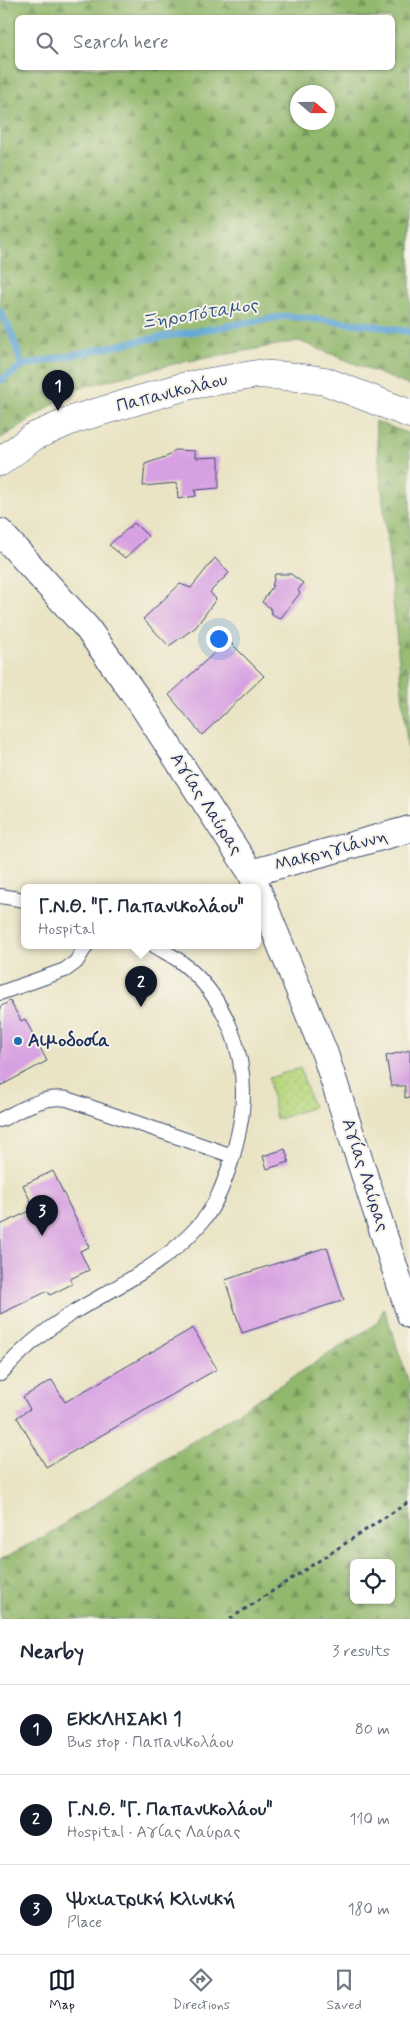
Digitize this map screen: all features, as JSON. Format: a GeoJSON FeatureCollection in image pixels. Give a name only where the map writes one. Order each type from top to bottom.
{"type":"FeatureCollection","features":[{"type":"Feature","properties":{"kind":"main road","name":"Παπανικολάου"},"geometry":{"type":"LineString","coordinates":[[0,462],[33,437],[75,419],[186,386],[258,374],[297,376],[325,381],[410,414]]}},
{"type":"Feature","properties":{"kind":"street","name":"Αγίας Λαύρας"},"geometry":{"type":"LineString","coordinates":[[0,532],[87,628],[142,705],[252,873],[256,884]]}},
{"type":"Feature","properties":{"kind":"street","name":"Μακρηγιάννη"},"geometry":{"type":"LineString","coordinates":[[252,873],[410,829]]}},
{"type":"Feature","properties":{"kind":"street","name":"Αγίας Λαύρας"},"geometry":{"type":"LineString","coordinates":[[261,895],[325,1054],[406,1288],[410,1315]]}},
{"type":"Feature","properties":{"kind":"lane"},"geometry":{"type":"LineString","coordinates":[[0,896],[21,899]]}},
{"type":"Feature","properties":{"kind":"lane"},"geometry":{"type":"LineString","coordinates":[[0,993],[65,970],[76,962],[84,949]]}},
{"type":"Feature","properties":{"kind":"lane"},"geometry":{"type":"LineString","coordinates":[[0,1374],[24,1348],[65,1318],[153,1265],[179,1246],[201,1223],[220,1194],[232,1156],[242,1112],[243,1079],[238,1045],[226,1017],[207,987],[181,962],[160,949]]}},
{"type":"Feature","properties":{"kind":"lane"},"geometry":{"type":"LineString","coordinates":[[0,1120],[47,1099],[58,1097],[232,1156]]}},
{"type":"Feature","properties":{"kind":"path"},"geometry":{"type":"LineString","coordinates":[[230,1619],[410,1501]]}},
{"type":"Feature","properties":{"kind":"green space"},"geometry":{"type":"Polygon","coordinates":[[[0,0],[410,0],[410,386],[299,341],[174,364],[78,388],[0,439],[0,0]]]}},
{"type":"Feature","properties":{"kind":"green space"},"geometry":{"type":"Polygon","coordinates":[[[375,421],[410,434],[410,773],[375,421]]]}},
{"type":"Feature","properties":{"kind":"green space"},"geometry":{"type":"Polygon","coordinates":[[[300,1068],[313,1107],[276,1120],[269,1078],[300,1068]]]}},
{"type":"Feature","properties":{"kind":"green space"},"geometry":{"type":"Polygon","coordinates":[[[384,1308],[410,1386],[410,1619],[0,1619],[0,1560],[48,1534],[377,1323],[384,1308]]]}},
{"type":"Feature","properties":{"kind":"building"},"geometry":{"type":"Polygon","coordinates":[[[175,450],[195,451],[195,458],[219,457],[219,488],[195,490],[196,496],[178,499],[177,483],[143,486],[145,464],[168,456],[175,450]]]}},
{"type":"Feature","properties":{"kind":"building"},"geometry":{"type":"Polygon","coordinates":[[[134,523],[148,536],[125,558],[109,545],[134,523]]]}},
{"type":"Feature","properties":{"kind":"building"},"geometry":{"type":"Polygon","coordinates":[[[215,558],[229,573],[210,592],[216,599],[196,627],[169,646],[143,619],[180,584],[191,588],[215,558]]]}},
{"type":"Feature","properties":{"kind":"building"},"geometry":{"type":"Polygon","coordinates":[[[275,574],[291,574],[303,583],[298,591],[300,593],[280,619],[272,615],[270,608],[262,602],[272,587],[275,574]]]}},
{"type":"Feature","properties":{"kind":"building"},"geometry":{"type":"Polygon","coordinates":[[[228,640],[264,676],[202,735],[169,695],[228,640]]]}},
{"type":"Feature","properties":{"kind":"building","name":"Αιμοδοσία"},"geometry":{"type":"Polygon","coordinates":[[[10,1001],[21,1021],[25,1019],[47,1061],[0,1086],[0,1007],[10,1001]]]}},
{"type":"Feature","properties":{"kind":"building"},"geometry":{"type":"Polygon","coordinates":[[[410,1050],[410,1097],[405,1098],[405,1086],[391,1086],[386,1056],[410,1050]]]}},
{"type":"Feature","properties":{"kind":"building"},"geometry":{"type":"Polygon","coordinates":[[[285,1149],[289,1162],[267,1169],[263,1156],[285,1149]]]}},
{"type":"Feature","properties":{"kind":"building"},"geometry":{"type":"Polygon","coordinates":[[[53,1171],[89,1247],[80,1251],[89,1270],[70,1279],[72,1284],[50,1295],[48,1291],[0,1314],[0,1225],[34,1209],[23,1185],[53,1171]]]}},
{"type":"Feature","properties":{"kind":"building"},"geometry":{"type":"Polygon","coordinates":[[[327,1247],[344,1300],[242,1333],[225,1280],[327,1247]]]}},
{"type":"Feature","properties":{"kind":"building"},"geometry":{"type":"Polygon","coordinates":[[[193,1328],[217,1369],[46,1467],[17,1417],[30,1409],[23,1397],[52,1380],[65,1402],[193,1328]]]}},
{"type":"Feature","properties":{"kind":"waterway"},"geometry":{"type":"LineString","coordinates":[[0,311],[11,332],[22,366]]}},
{"type":"Feature","properties":{"kind":"waterway","name":"Ξηροπόταμος"},"geometry":{"type":"LineString","coordinates":[[0,381],[22,366],[133,342],[286,316],[370,325],[410,332]]}},
{"type":"Feature","properties":{"kind":"place","name":"ΕΚΚΛΗΣΑΚΙ 1"},"geometry":{"type":"Point","coordinates":[58,411]}},
{"type":"Feature","properties":{"kind":"place","name":"Γ.Ν.Θ. \"Γ. Παπανικολάου\""},"geometry":{"type":"Point","coordinates":[141,1007]}},
{"type":"Feature","properties":{"kind":"place","name":"Αιμοδοσία"},"geometry":{"type":"Point","coordinates":[18,1041]}},
{"type":"Feature","properties":{"kind":"place","name":"Ψυχιατρική Κλινική"},"geometry":{"type":"Point","coordinates":[42,1236]}}]}
